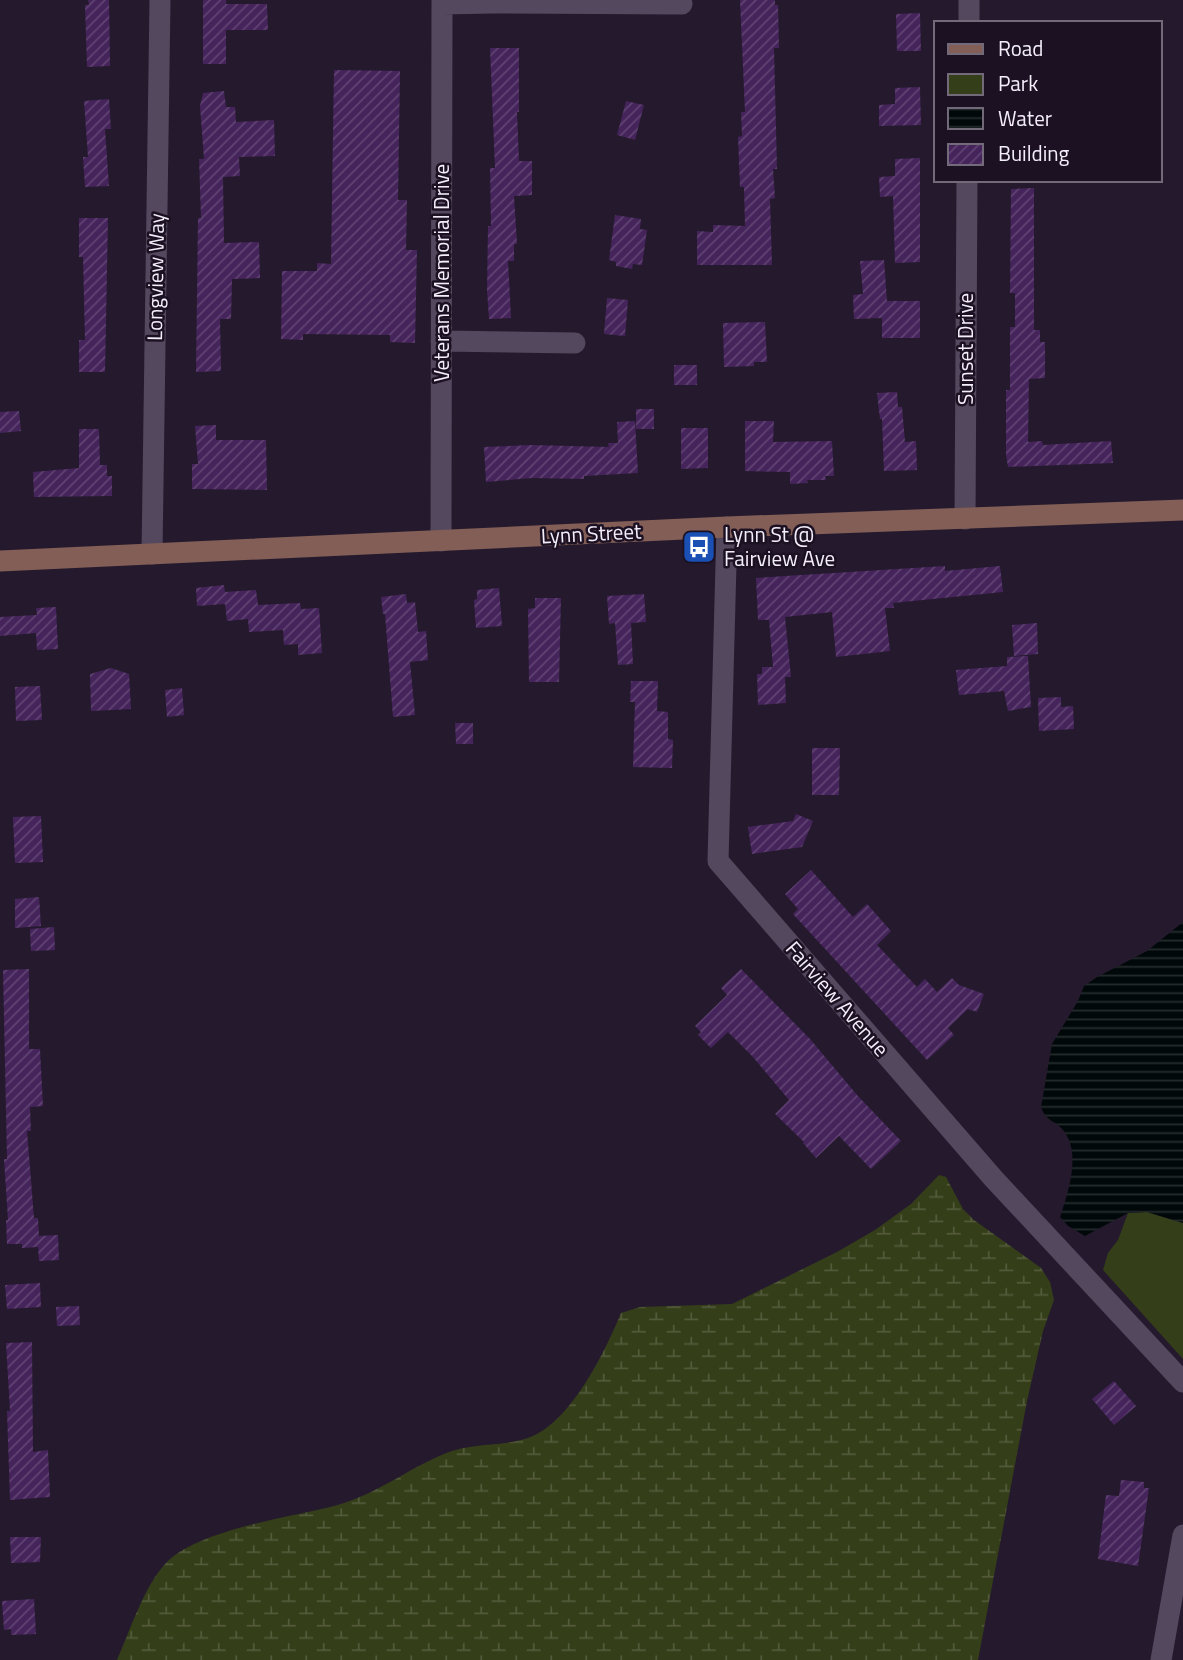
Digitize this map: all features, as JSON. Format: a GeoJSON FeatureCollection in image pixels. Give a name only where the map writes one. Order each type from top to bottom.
{"type":"FeatureCollection","features":[{"type":"Feature","properties":{"kind":"main road","name":"Lynn Street"},"geometry":{"type":"LineString","coordinates":[[0,561],[727,527],[1183,510]]}},
{"type":"Feature","properties":{"kind":"street","name":"Longview Way"},"geometry":{"type":"LineString","coordinates":[[152,554],[160,0]]}},
{"type":"Feature","properties":{"kind":"street"},"geometry":{"type":"LineString","coordinates":[[969,0],[969,21]]}},
{"type":"Feature","properties":{"kind":"street","name":"Veterans Memorial Drive"},"geometry":{"type":"LineString","coordinates":[[441,541],[442,2],[682,4]]}},
{"type":"Feature","properties":{"kind":"street","name":"Sunset Drive"},"geometry":{"type":"LineString","coordinates":[[965,519],[967,182]]}},
{"type":"Feature","properties":{"kind":"street"},"geometry":{"type":"LineString","coordinates":[[441,341],[575,343]]}},
{"type":"Feature","properties":{"kind":"street","name":"Fairview Avenue"},"geometry":{"type":"LineString","coordinates":[[727,527],[718,861],[993,1178],[1183,1382]]}},
{"type":"Feature","properties":{"kind":"street"},"geometry":{"type":"LineString","coordinates":[[1161,1660],[1183,1535]]}},
{"type":"Feature","properties":{"kind":"green space"},"geometry":{"type":"Polygon","coordinates":[[[939,1175],[946,1177],[963,1209],[974,1220],[1041,1268],[1050,1282],[1054,1300],[1043,1331],[1027,1401],[978,1660],[117,1660],[152,1582],[168,1561],[180,1551],[234,1529],[331,1507],[357,1498],[454,1450],[528,1438],[543,1430],[572,1403],[596,1366],[621,1313],[640,1307],[732,1304],[875,1230],[911,1204],[939,1175]]]}},
{"type":"Feature","properties":{"kind":"green space"},"geometry":{"type":"Polygon","coordinates":[[[1147,1212],[1183,1223],[1183,1359],[1103,1270],[1108,1253],[1118,1240],[1128,1213],[1147,1212]]]}},
{"type":"Feature","properties":{"kind":"water"},"geometry":{"type":"Polygon","coordinates":[[[1183,922],[1183,1223],[1147,1212],[1128,1213],[1085,1236],[1068,1226],[1060,1217],[1072,1173],[1072,1150],[1063,1130],[1045,1116],[1041,1107],[1052,1044],[1084,986],[1147,951],[1183,922]]]}},
{"type":"Feature","properties":{"kind":"building"},"geometry":{"type":"Polygon","coordinates":[[[88,0],[109,0],[110,66],[87,67],[85,5],[89,5],[88,0]]]}},
{"type":"Feature","properties":{"kind":"building"},"geometry":{"type":"Polygon","coordinates":[[[203,0],[226,0],[226,4],[267,4],[268,30],[226,30],[226,64],[203,64],[203,0]]]}},
{"type":"Feature","properties":{"kind":"building"},"geometry":{"type":"Polygon","coordinates":[[[740,0],[775,0],[775,5],[778,5],[779,48],[774,48],[777,169],[773,169],[775,198],[770,199],[772,265],[697,265],[697,231],[713,232],[713,225],[745,226],[738,137],[742,136],[741,112],[745,112],[740,0]]]}},
{"type":"Feature","properties":{"kind":"building"},"geometry":{"type":"Polygon","coordinates":[[[920,13],[921,51],[897,51],[896,14],[920,13]]]}},
{"type":"Feature","properties":{"kind":"building"},"geometry":{"type":"Polygon","coordinates":[[[490,48],[519,48],[519,161],[532,161],[532,195],[514,196],[517,244],[514,244],[514,261],[508,261],[511,318],[489,319],[487,290],[488,226],[491,226],[490,168],[495,168],[490,48]]]}},
{"type":"Feature","properties":{"kind":"building"},"geometry":{"type":"Polygon","coordinates":[[[334,70],[400,71],[398,200],[407,200],[406,250],[417,250],[415,343],[390,342],[390,335],[303,334],[303,340],[281,339],[282,271],[317,271],[317,263],[331,264],[334,70]]]}},
{"type":"Feature","properties":{"kind":"building"},"geometry":{"type":"Polygon","coordinates":[[[920,87],[921,125],[879,126],[879,105],[895,104],[895,88],[920,87]]]}},
{"type":"Feature","properties":{"kind":"building"},"geometry":{"type":"Polygon","coordinates":[[[224,91],[226,107],[235,107],[236,122],[274,120],[275,156],[239,157],[240,176],[223,177],[224,243],[259,242],[260,278],[232,279],[231,319],[220,319],[221,371],[196,372],[198,218],[201,218],[199,159],[204,159],[200,106],[203,93],[224,91]]]}},
{"type":"Feature","properties":{"kind":"building"},"geometry":{"type":"Polygon","coordinates":[[[109,99],[111,129],[105,129],[109,186],[85,187],[83,157],[88,157],[84,101],[109,99]]]}},
{"type":"Feature","properties":{"kind":"building"},"geometry":{"type":"Polygon","coordinates":[[[626,101],[644,105],[635,140],[617,135],[626,101]]]}},
{"type":"Feature","properties":{"kind":"building"},"geometry":{"type":"Polygon","coordinates":[[[920,158],[920,262],[895,263],[893,196],[880,197],[879,177],[895,176],[895,159],[920,158]]]}},
{"type":"Feature","properties":{"kind":"building"},"geometry":{"type":"Polygon","coordinates":[[[1034,188],[1034,330],[1040,330],[1040,342],[1045,342],[1045,378],[1029,379],[1028,442],[1042,441],[1043,445],[1111,441],[1113,463],[1008,467],[1006,390],[1010,390],[1010,327],[1015,327],[1015,293],[1010,293],[1011,189],[1034,188]]]}},
{"type":"Feature","properties":{"kind":"building"},"geometry":{"type":"Polygon","coordinates":[[[615,215],[641,219],[640,229],[647,230],[642,265],[633,264],[632,269],[616,266],[616,262],[609,260],[615,215]]]}},
{"type":"Feature","properties":{"kind":"building"},"geometry":{"type":"Polygon","coordinates":[[[79,218],[108,218],[105,372],[79,372],[79,340],[85,340],[79,218]]]}},
{"type":"Feature","properties":{"kind":"building"},"geometry":{"type":"Polygon","coordinates":[[[884,260],[887,301],[920,301],[920,338],[882,338],[882,318],[854,319],[853,295],[863,294],[860,261],[884,260]]]}},
{"type":"Feature","properties":{"kind":"building"},"geometry":{"type":"Polygon","coordinates":[[[607,298],[628,300],[625,336],[604,334],[607,298]]]}},
{"type":"Feature","properties":{"kind":"building"},"geometry":{"type":"Polygon","coordinates":[[[765,322],[767,362],[754,362],[754,366],[724,367],[723,323],[765,322]]]}},
{"type":"Feature","properties":{"kind":"building"},"geometry":{"type":"Polygon","coordinates":[[[674,365],[697,365],[697,385],[674,385],[674,365]]]}},
{"type":"Feature","properties":{"kind":"building"},"geometry":{"type":"Polygon","coordinates":[[[897,392],[898,407],[902,407],[905,442],[916,441],[917,470],[884,471],[882,419],[877,393],[897,392]]]}},
{"type":"Feature","properties":{"kind":"building"},"geometry":{"type":"Polygon","coordinates":[[[636,409],[654,409],[654,429],[636,429],[636,409]]]}},
{"type":"Feature","properties":{"kind":"building"},"geometry":{"type":"Polygon","coordinates":[[[19,411],[21,431],[0,433],[0,412],[19,411]]]}},
{"type":"Feature","properties":{"kind":"building"},"geometry":{"type":"Polygon","coordinates":[[[635,421],[638,473],[584,476],[584,479],[532,478],[486,482],[484,447],[609,447],[608,443],[618,443],[617,422],[635,421]]]}},
{"type":"Feature","properties":{"kind":"building"},"geometry":{"type":"Polygon","coordinates":[[[745,421],[774,421],[773,442],[832,441],[834,476],[825,476],[826,480],[790,484],[790,472],[745,471],[745,421]]]}},
{"type":"Feature","properties":{"kind":"building"},"geometry":{"type":"Polygon","coordinates":[[[216,425],[216,440],[266,440],[267,490],[192,489],[192,464],[198,464],[195,426],[216,425]]]}},
{"type":"Feature","properties":{"kind":"building"},"geometry":{"type":"Polygon","coordinates":[[[681,428],[708,428],[708,468],[681,469],[681,428]]]}},
{"type":"Feature","properties":{"kind":"building"},"geometry":{"type":"Polygon","coordinates":[[[79,429],[99,429],[100,465],[107,465],[107,476],[112,476],[112,496],[34,497],[33,472],[79,468],[79,429]]]}},
{"type":"Feature","properties":{"kind":"building"},"geometry":{"type":"Polygon","coordinates":[[[945,566],[945,571],[1000,566],[1003,592],[893,603],[894,608],[885,608],[890,651],[836,657],[832,612],[785,617],[791,677],[785,677],[786,703],[758,705],[757,674],[762,674],[762,667],[773,667],[769,620],[758,620],[756,578],[945,566]]]}},
{"type":"Feature","properties":{"kind":"building"},"geometry":{"type":"Polygon","coordinates":[[[224,585],[225,592],[256,590],[258,605],[300,603],[301,609],[319,608],[322,653],[298,655],[298,644],[284,645],[283,630],[249,632],[248,619],[227,621],[225,604],[197,606],[196,588],[224,585]]]}},
{"type":"Feature","properties":{"kind":"building"},"geometry":{"type":"Polygon","coordinates":[[[499,588],[502,626],[476,628],[474,600],[477,599],[477,590],[499,588]]]}},
{"type":"Feature","properties":{"kind":"building"},"geometry":{"type":"Polygon","coordinates":[[[406,594],[407,603],[415,602],[418,632],[426,631],[428,660],[410,662],[415,715],[393,717],[385,614],[381,597],[406,594]]]}},
{"type":"Feature","properties":{"kind":"building"},"geometry":{"type":"Polygon","coordinates":[[[644,594],[646,622],[631,623],[633,664],[618,665],[615,623],[609,624],[607,596],[644,594]]]}},
{"type":"Feature","properties":{"kind":"building"},"geometry":{"type":"Polygon","coordinates":[[[535,598],[561,598],[559,682],[529,682],[528,609],[535,608],[535,598]]]}},
{"type":"Feature","properties":{"kind":"building"},"geometry":{"type":"Polygon","coordinates":[[[56,607],[58,649],[37,650],[36,633],[0,636],[0,617],[37,615],[36,608],[56,607]]]}},
{"type":"Feature","properties":{"kind":"building"},"geometry":{"type":"Polygon","coordinates":[[[1037,623],[1038,654],[1014,656],[1012,625],[1037,623]]]}},
{"type":"Feature","properties":{"kind":"building"},"geometry":{"type":"Polygon","coordinates":[[[1028,656],[1031,707],[1008,711],[1004,691],[959,695],[956,670],[1007,666],[1007,657],[1028,656]]]}},
{"type":"Feature","properties":{"kind":"building"},"geometry":{"type":"Polygon","coordinates":[[[111,668],[129,674],[131,709],[91,711],[90,674],[111,668]]]}},
{"type":"Feature","properties":{"kind":"building"},"geometry":{"type":"Polygon","coordinates":[[[631,681],[658,681],[657,711],[668,712],[668,739],[673,740],[672,768],[633,767],[635,702],[630,702],[631,681]]]}},
{"type":"Feature","properties":{"kind":"building"},"geometry":{"type":"Polygon","coordinates":[[[40,686],[42,720],[16,721],[15,687],[40,686]]]}},
{"type":"Feature","properties":{"kind":"building"},"geometry":{"type":"Polygon","coordinates":[[[182,688],[184,715],[167,717],[165,690],[182,688]]]}},
{"type":"Feature","properties":{"kind":"building"},"geometry":{"type":"Polygon","coordinates":[[[1061,697],[1061,707],[1073,706],[1074,729],[1039,731],[1038,698],[1061,697]]]}},
{"type":"Feature","properties":{"kind":"building"},"geometry":{"type":"Polygon","coordinates":[[[455,723],[473,723],[473,744],[456,744],[455,723]]]}},
{"type":"Feature","properties":{"kind":"building"},"geometry":{"type":"Polygon","coordinates":[[[812,748],[840,748],[839,795],[812,795],[812,748]]]}},
{"type":"Feature","properties":{"kind":"building"},"geometry":{"type":"Polygon","coordinates":[[[796,814],[813,821],[802,847],[752,854],[748,827],[793,821],[796,814]]]}},
{"type":"Feature","properties":{"kind":"building"},"geometry":{"type":"Polygon","coordinates":[[[41,816],[43,862],[15,863],[13,817],[41,816]]]}},
{"type":"Feature","properties":{"kind":"building"},"geometry":{"type":"Polygon","coordinates":[[[811,870],[853,917],[867,904],[891,931],[877,945],[917,987],[925,979],[937,992],[952,978],[959,985],[984,994],[977,1012],[968,1009],[948,1028],[954,1035],[927,1060],[793,914],[798,909],[785,894],[811,870]]]}},
{"type":"Feature","properties":{"kind":"building"},"geometry":{"type":"Polygon","coordinates":[[[39,897],[41,926],[15,928],[15,899],[39,897]]]}},
{"type":"Feature","properties":{"kind":"building"},"geometry":{"type":"Polygon","coordinates":[[[54,927],[55,950],[31,951],[30,929],[54,927]]]}},
{"type":"Feature","properties":{"kind":"building"},"geometry":{"type":"Polygon","coordinates":[[[29,969],[29,1049],[40,1049],[43,1106],[30,1107],[31,1131],[27,1131],[34,1218],[38,1218],[39,1236],[58,1235],[59,1260],[39,1261],[38,1247],[22,1248],[22,1244],[7,1244],[3,970],[29,969]]]}},
{"type":"Feature","properties":{"kind":"building"},"geometry":{"type":"Polygon","coordinates":[[[741,969],[810,1039],[857,1095],[901,1141],[871,1169],[839,1136],[816,1158],[804,1142],[775,1114],[789,1100],[753,1057],[728,1032],[711,1048],[698,1035],[701,1032],[695,1026],[727,995],[721,988],[741,969]]]}},
{"type":"Feature","properties":{"kind":"building"},"geometry":{"type":"Polygon","coordinates":[[[40,1283],[41,1307],[7,1309],[5,1285],[40,1283]]]}},
{"type":"Feature","properties":{"kind":"building"},"geometry":{"type":"Polygon","coordinates":[[[79,1306],[80,1325],[57,1326],[56,1307],[79,1306]]]}},
{"type":"Feature","properties":{"kind":"building"},"geometry":{"type":"Polygon","coordinates":[[[32,1342],[33,1452],[48,1450],[50,1497],[10,1500],[7,1411],[10,1411],[6,1343],[32,1342]]]}},
{"type":"Feature","properties":{"kind":"building"},"geometry":{"type":"Polygon","coordinates":[[[1114,1381],[1136,1406],[1114,1425],[1092,1399],[1114,1381]]]}},
{"type":"Feature","properties":{"kind":"building"},"geometry":{"type":"Polygon","coordinates":[[[1121,1480],[1144,1482],[1144,1488],[1149,1488],[1138,1566],[1098,1559],[1106,1495],[1119,1496],[1121,1480]]]}},
{"type":"Feature","properties":{"kind":"building"},"geometry":{"type":"Polygon","coordinates":[[[10,1537],[41,1537],[40,1562],[11,1563],[10,1537]]]}},
{"type":"Feature","properties":{"kind":"building"},"geometry":{"type":"Polygon","coordinates":[[[34,1599],[36,1634],[11,1635],[11,1629],[4,1630],[2,1601],[34,1599]]]}},
{"type":"Feature","properties":{"kind":"place","name":"Lynn St @ Fairview Ave"},"geometry":{"type":"Point","coordinates":[699,547]}}]}
